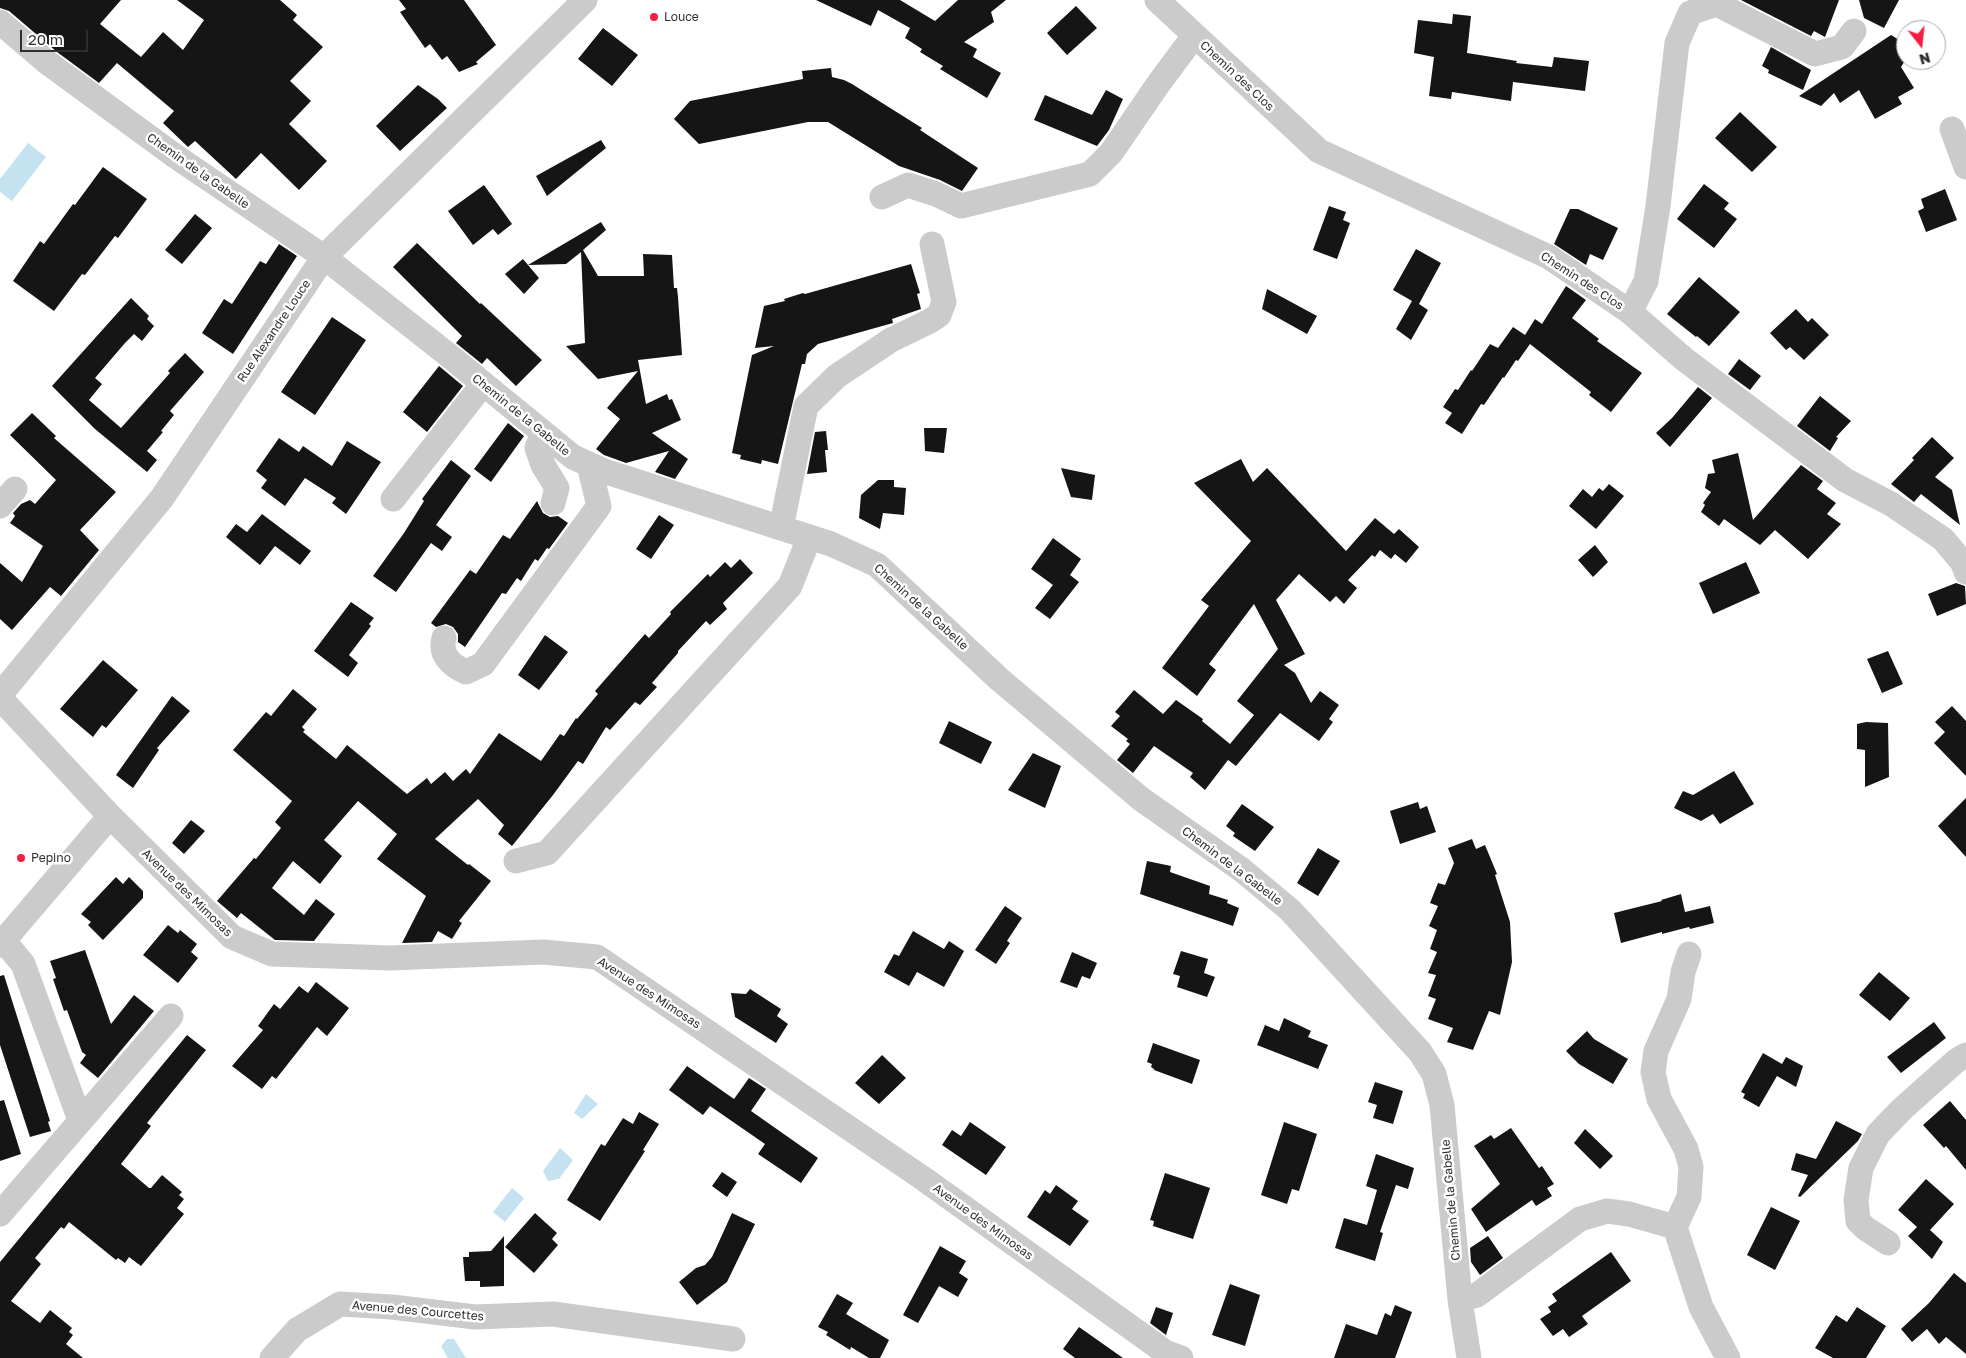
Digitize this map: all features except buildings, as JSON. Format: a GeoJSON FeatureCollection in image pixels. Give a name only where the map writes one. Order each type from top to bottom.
{"type":"FeatureCollection","features":[{"type":"Feature","properties":{"kind":"street","name":"Rue Alexandre Louce"},"geometry":{"type":"LineString","coordinates":[[0,696],[162,498],[324,257],[585,0]]}},
{"type":"Feature","properties":{"kind":"street","name":"Chemin des Clos"},"geometry":{"type":"LineString","coordinates":[[1157,0],[1319,151],[1549,257],[1630,312],[1684,359],[1845,480],[1891,504],[1943,539],[1963,564],[1966,572]]}},
{"type":"Feature","properties":{"kind":"street"},"geometry":{"type":"LineString","coordinates":[[1630,312],[1646,281],[1658,206],[1677,43],[1690,13],[1717,4],[1815,54],[1842,47],[1854,30]]}},
{"type":"Feature","properties":{"kind":"street","name":"Chemin de la Gabelle"},"geometry":{"type":"LineString","coordinates":[[0,22],[48,63],[175,156],[324,257],[573,457],[604,471],[831,544],[877,565],[999,679],[1134,793],[1242,870],[1290,910],[1420,1052],[1434,1074],[1442,1105],[1460,1300],[1469,1358]]}},
{"type":"Feature","properties":{"kind":"street"},"geometry":{"type":"LineString","coordinates":[[882,197],[908,185],[936,194],[961,206],[999,195],[1090,174],[1110,153],[1194,36]]}},
{"type":"Feature","properties":{"kind":"street"},"geometry":{"type":"LineString","coordinates":[[1952,129],[1966,167]]}},
{"type":"Feature","properties":{"kind":"street"},"geometry":{"type":"LineString","coordinates":[[781,528],[806,406],[837,376],[891,340],[930,321],[938,315],[944,302],[932,244]]}},
{"type":"Feature","properties":{"kind":"street"},"geometry":{"type":"LineString","coordinates":[[393,499],[483,384]]}},
{"type":"Feature","properties":{"kind":"street"},"geometry":{"type":"LineString","coordinates":[[543,433],[537,448],[543,465],[556,488],[553,503]]}},
{"type":"Feature","properties":{"kind":"street"},"geometry":{"type":"LineString","coordinates":[[444,638],[442,646],[446,657],[454,667],[466,672],[483,664],[599,506],[589,465]]}},
{"type":"Feature","properties":{"kind":"street"},"geometry":{"type":"LineString","coordinates":[[516,861],[547,853],[790,586],[809,538]]}},
{"type":"Feature","properties":{"kind":"street","name":"Avenue des Mimosas"},"geometry":{"type":"LineString","coordinates":[[0,696],[110,816],[232,937],[272,954],[390,958],[543,952],[597,958],[924,1179],[1165,1352],[1181,1358]]}},
{"type":"Feature","properties":{"kind":"street"},"geometry":{"type":"LineString","coordinates":[[80,1120],[23,964],[2,943],[110,816]]}},
{"type":"Feature","properties":{"kind":"street"},"geometry":{"type":"LineString","coordinates":[[1688,954],[1679,999],[1656,1051],[1653,1072],[1659,1099],[1686,1149],[1691,1167],[1689,1197],[1675,1228],[1701,1307],[1728,1358]]}},
{"type":"Feature","properties":{"kind":"street"},"geometry":{"type":"LineString","coordinates":[[0,1213],[171,1016]]}},
{"type":"Feature","properties":{"kind":"street"},"geometry":{"type":"LineString","coordinates":[[1888,1242],[1865,1228],[1858,1221],[1856,1200],[1861,1168],[1878,1134],[1902,1109],[1956,1061],[1966,1056]]}},
{"type":"Feature","properties":{"kind":"street"},"geometry":{"type":"LineString","coordinates":[[1460,1300],[1477,1295],[1580,1219],[1607,1211],[1629,1214],[1675,1228]]}},
{"type":"Feature","properties":{"kind":"street","name":"Avenue des Courcettes"},"geometry":{"type":"LineString","coordinates":[[272,1358],[297,1330],[340,1304],[392,1307],[475,1317],[553,1314],[733,1339]]}},
{"type":"Feature","properties":{"kind":"water"},"geometry":{"type":"Polygon","coordinates":[[[28,143],[46,157],[12,201],[0,192],[0,179],[28,143]]]}},
{"type":"Feature","properties":{"kind":"water"},"geometry":{"type":"Polygon","coordinates":[[[586,1094],[598,1104],[582,1119],[574,1113],[586,1094]]]}},
{"type":"Feature","properties":{"kind":"water"},"geometry":{"type":"Polygon","coordinates":[[[560,1148],[573,1160],[559,1179],[548,1181],[543,1171],[560,1148]]]}},
{"type":"Feature","properties":{"kind":"water"},"geometry":{"type":"Polygon","coordinates":[[[512,1188],[524,1198],[505,1222],[493,1212],[512,1188]]]}},
{"type":"Feature","properties":{"kind":"water"},"geometry":{"type":"Polygon","coordinates":[[[447,1339],[454,1339],[466,1358],[448,1358],[441,1346],[447,1339]]]}},
{"type":"Feature","properties":{"kind":"place","name":"Louce"},"geometry":{"type":"Point","coordinates":[654,17]}},
{"type":"Feature","properties":{"kind":"place","name":"Pepino"},"geometry":{"type":"Point","coordinates":[21,858]}}]}
